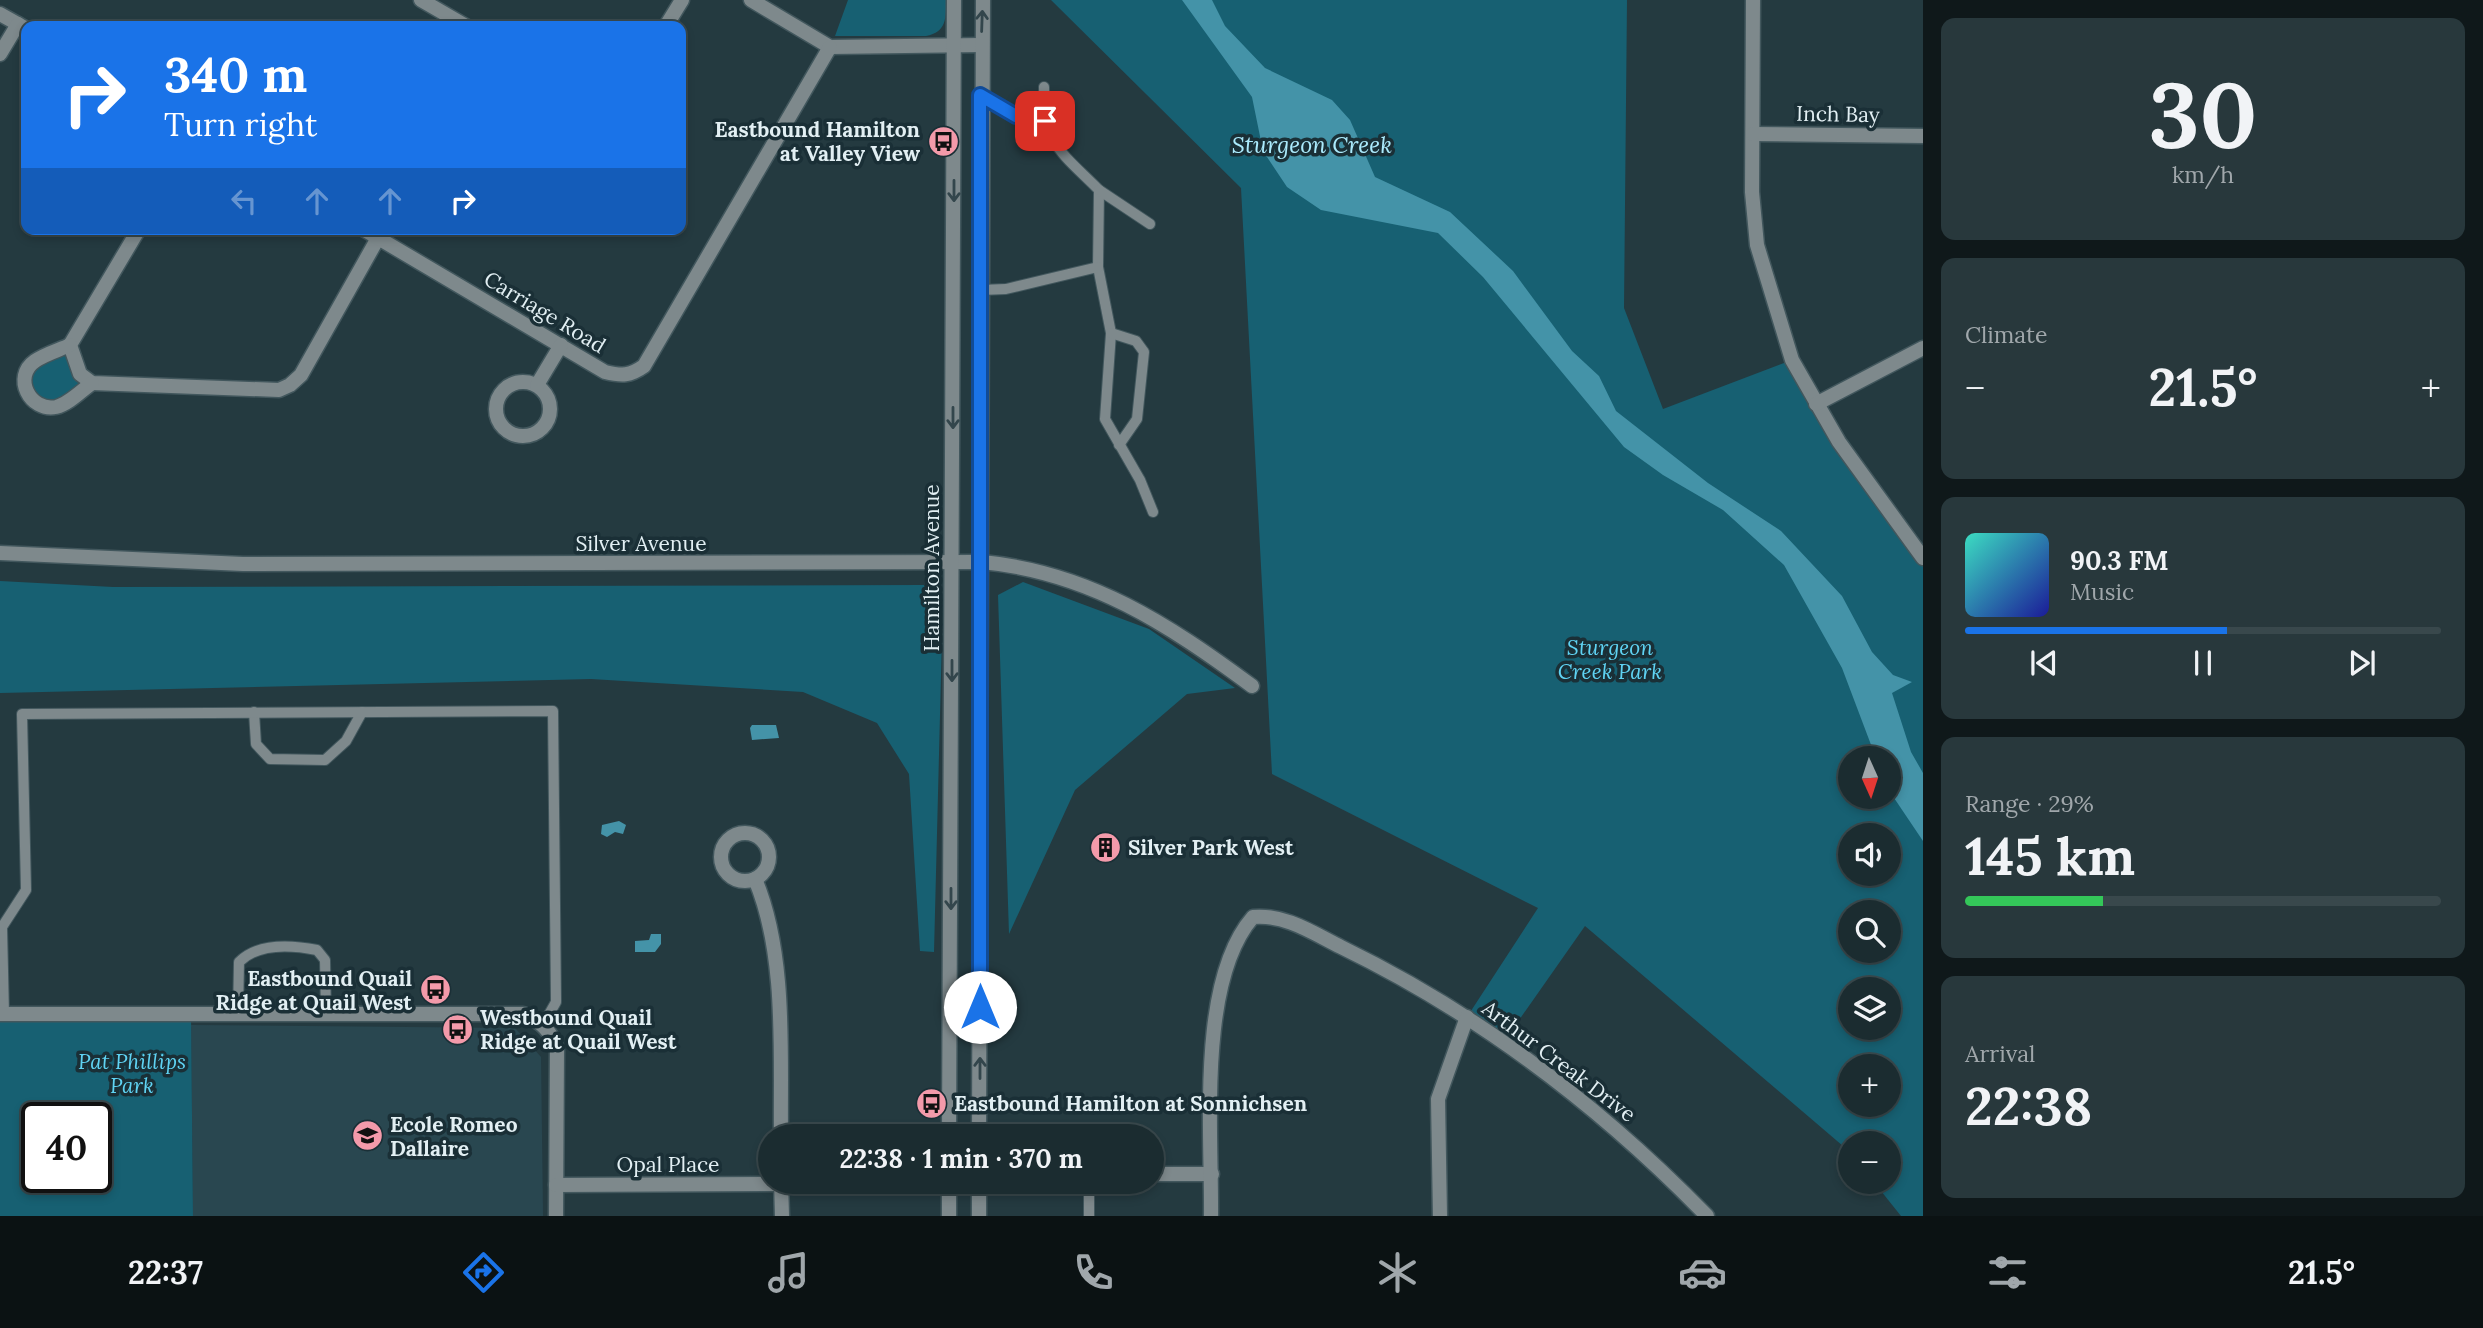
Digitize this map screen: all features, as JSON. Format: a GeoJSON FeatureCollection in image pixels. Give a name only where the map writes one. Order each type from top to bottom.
{"type":"FeatureCollection","features":[{"type":"Feature","properties":{"kind":"street"},"geometry":{"type":"LineString","coordinates":[[421,0],[457,21]]}},
{"type":"Feature","properties":{"kind":"street"},"geometry":{"type":"LineString","coordinates":[[669,21],[682,0]]}},
{"type":"Feature","properties":{"kind":"street"},"geometry":{"type":"LineString","coordinates":[[751,0],[830,47],[981,45]]}},
{"type":"Feature","properties":{"kind":"street","name":"Hamilton Avenue"},"geometry":{"type":"LineString","coordinates":[[949,1124],[954,0]]}},
{"type":"Feature","properties":{"kind":"street"},"geometry":{"type":"LineString","coordinates":[[979,1124],[982,562],[980,95],[983,0]]}},
{"type":"Feature","properties":{"kind":"street"},"geometry":{"type":"LineString","coordinates":[[1753,0],[1752,192],[1757,245],[1792,360],[1839,442],[1923,558]]}},
{"type":"Feature","properties":{"kind":"street"},"geometry":{"type":"LineString","coordinates":[[0,14],[21,25]]}},
{"type":"Feature","properties":{"kind":"street"},"geometry":{"type":"LineString","coordinates":[[0,54],[21,27]]}},
{"type":"Feature","properties":{"kind":"street","name":"Carriage Road"},"geometry":{"type":"LineString","coordinates":[[373,235],[613,374],[629,375],[644,366],[830,47]]}},
{"type":"Feature","properties":{"kind":"street","name":"Inch Bay"},"geometry":{"type":"LineString","coordinates":[[1753,134],[1923,136]]}},
{"type":"Feature","properties":{"kind":"street"},"geometry":{"type":"LineString","coordinates":[[92,383],[60,406],[47,408],[33,402],[25,388],[33,362],[70,345],[135,235]]}},
{"type":"Feature","properties":{"kind":"street"},"geometry":{"type":"LineString","coordinates":[[70,345],[80,374],[92,383],[279,390],[301,375],[378,238]]}},
{"type":"Feature","properties":{"kind":"street"},"geometry":{"type":"LineString","coordinates":[[537,385],[561,345]]}},
{"type":"Feature","properties":{"kind":"street"},"geometry":{"type":"LineString","coordinates":[[1816,404],[1923,348]]}},
{"type":"Feature","properties":{"kind":"street","name":"Silver Avenue"},"geometry":{"type":"LineString","coordinates":[[0,553],[319,565],[982,562],[1032,569],[1140,610],[1190,640],[1251,686]]}},
{"type":"Feature","properties":{"kind":"street"},"geometry":{"type":"LineString","coordinates":[[755,879],[772,925],[780,1037],[781,1124]]}},
{"type":"Feature","properties":{"kind":"street","name":"Arthur Creak Drive"},"geometry":{"type":"LineString","coordinates":[[1212,1174],[1213,1014],[1233,945],[1253,917],[1274,916],[1379,965],[1505,1041],[1583,1101],[1665,1173],[1707,1216]]}},
{"type":"Feature","properties":{"kind":"street"},"geometry":{"type":"LineString","coordinates":[[2,1014],[523,1014],[543,1025],[553,1037],[557,1051],[556,1216]]}},
{"type":"Feature","properties":{"kind":"street"},"geometry":{"type":"LineString","coordinates":[[1440,1216],[1438,1099],[1467,1017]]}},
{"type":"Feature","properties":{"kind":"street"},"geometry":{"type":"LineString","coordinates":[[1164,1174],[1212,1174],[1211,1216]]}},
{"type":"Feature","properties":{"kind":"street","name":"Opal Place"},"geometry":{"type":"LineString","coordinates":[[556,1185],[758,1183]]}},
{"type":"Feature","properties":{"kind":"street"},"geometry":{"type":"LineString","coordinates":[[781,1194],[782,1216]]}},
{"type":"Feature","properties":{"kind":"street"},"geometry":{"type":"LineString","coordinates":[[949,1194],[949,1216]]}},
{"type":"Feature","properties":{"kind":"street"},"geometry":{"type":"LineString","coordinates":[[979,1194],[979,1216]]}},
{"type":"Feature","properties":{"kind":"lane"},"geometry":{"type":"LineString","coordinates":[[1044,87],[1045,121],[1054,144],[1099,190],[1150,224]]}},
{"type":"Feature","properties":{"kind":"lane"},"geometry":{"type":"LineString","coordinates":[[980,95],[1016,116],[1045,121]]}},
{"type":"Feature","properties":{"kind":"lane"},"geometry":{"type":"LineString","coordinates":[[1099,190],[1098,267],[1111,332],[1105,419],[1140,480],[1153,513]]}},
{"type":"Feature","properties":{"kind":"lane"},"geometry":{"type":"LineString","coordinates":[[981,290],[1006,289],[1098,267]]}},
{"type":"Feature","properties":{"kind":"lane"},"geometry":{"type":"LineString","coordinates":[[1111,332],[1136,341],[1144,352],[1137,419],[1119,445]]}},
{"type":"Feature","properties":{"kind":"lane"},"geometry":{"type":"LineString","coordinates":[[2,1014],[2,927],[26,890],[22,714],[553,711],[556,1002],[543,1025]]}},
{"type":"Feature","properties":{"kind":"lane"},"geometry":{"type":"LineString","coordinates":[[254,712],[256,744],[270,759],[325,760],[346,741],[362,712]]}},
{"type":"Feature","properties":{"kind":"lane"},"geometry":{"type":"LineString","coordinates":[[238,1014],[239,962],[248,953],[295,945],[317,950],[325,960],[326,1014]]}},
{"type":"Feature","properties":{"kind":"lane"},"geometry":{"type":"LineString","coordinates":[[1089,1194],[1089,1216]]}},
{"type":"Feature","properties":{"kind":"shaded area","name":"Ecole Romeo Dallaire"},"geometry":{"type":"Polygon","coordinates":[[[191,1025],[515,1028],[541,1057],[543,1216],[193,1216],[191,1025]]]}},
{"type":"Feature","properties":{"kind":"green space"},"geometry":{"type":"Polygon","coordinates":[[[848,0],[946,0],[944,23],[938,31],[926,36],[835,36],[848,0]]]}},
{"type":"Feature","properties":{"kind":"green space","name":"Sturgeon Creek Park"},"geometry":{"type":"Polygon","coordinates":[[[1051,0],[1627,0],[1624,308],[1663,409],[1792,360],[1923,558],[1923,1216],[1901,1216],[1883,1194],[1901,1194],[1901,1131],[1838,1131],[1838,1142],[1585,926],[1505,1040],[1467,1017],[1538,908],[1272,774],[1241,188],[1051,0]]]}},
{"type":"Feature","properties":{"kind":"green space"},"geometry":{"type":"Polygon","coordinates":[[[70,345],[92,383],[60,406],[33,402],[25,374],[70,345]]]}},
{"type":"Feature","properties":{"kind":"green space"},"geometry":{"type":"Polygon","coordinates":[[[0,581],[113,587],[924,585],[942,636],[934,952],[920,951],[909,774],[877,723],[803,692],[591,679],[0,693],[0,581]]]}},
{"type":"Feature","properties":{"kind":"green space"},"geometry":{"type":"Polygon","coordinates":[[[1023,582],[1149,629],[1235,688],[1187,694],[1075,790],[1009,934],[998,595],[1023,582]]]}},
{"type":"Feature","properties":{"kind":"green space","name":"Pat Phillips Park"},"geometry":{"type":"Polygon","coordinates":[[[0,1014],[191,1014],[193,1216],[0,1216],[0,1014]]]}},
{"type":"Feature","properties":{"kind":"water","name":"Sturgeon Creek"},"geometry":{"type":"Polygon","coordinates":[[[1182,0],[1212,0],[1225,26],[1265,68],[1332,100],[1350,120],[1375,177],[1450,212],[1513,271],[1572,351],[1599,376],[1616,411],[1708,483],[1781,531],[1842,596],[1872,652],[1893,675],[1912,682],[1892,693],[1911,752],[1923,773],[1923,841],[1901,808],[1901,746],[1871,746],[1842,668],[1784,565],[1723,510],[1663,475],[1624,447],[1483,277],[1438,233],[1321,210],[1287,187],[1263,151],[1252,97],[1182,0]]]}},
{"type":"Feature","properties":{"kind":"water"},"geometry":{"type":"Polygon","coordinates":[[[752,725],[776,725],[779,738],[752,740],[752,725]]]}},
{"type":"Feature","properties":{"kind":"water"},"geometry":{"type":"Polygon","coordinates":[[[619,821],[626,825],[623,834],[615,832],[607,837],[601,834],[602,825],[619,821]]]}},
{"type":"Feature","properties":{"kind":"water"},"geometry":{"type":"Polygon","coordinates":[[[651,934],[661,934],[661,944],[655,952],[635,952],[635,941],[649,940],[651,934]]]}},
{"type":"Feature","properties":{"kind":"place","name":"Eastbound Hamilton at Valley View"},"geometry":{"type":"Point","coordinates":[943,141]}},
{"type":"Feature","properties":{"kind":"place","name":"Silver Park West"},"geometry":{"type":"Point","coordinates":[1105,847]}},
{"type":"Feature","properties":{"kind":"place","name":"Eastbound Quail Ridge at Quail West"},"geometry":{"type":"Point","coordinates":[435,990]}},
{"type":"Feature","properties":{"kind":"place","name":"Westbound Quail Ridge at Quail West"},"geometry":{"type":"Point","coordinates":[457,1029]}},
{"type":"Feature","properties":{"kind":"place","name":"Eastbound Hamilton at Sonnichsen"},"geometry":{"type":"Point","coordinates":[931,1103]}},
{"type":"Feature","properties":{"kind":"place","name":"Ecole Romeo Dallaire"},"geometry":{"type":"Point","coordinates":[367,1136]}},
{"type":"Feature","properties":{"kind":"route"},"geometry":{"type":"LineString","coordinates":[[980,1007],[980,95],[1016,116],[1045,121]]}}]}
